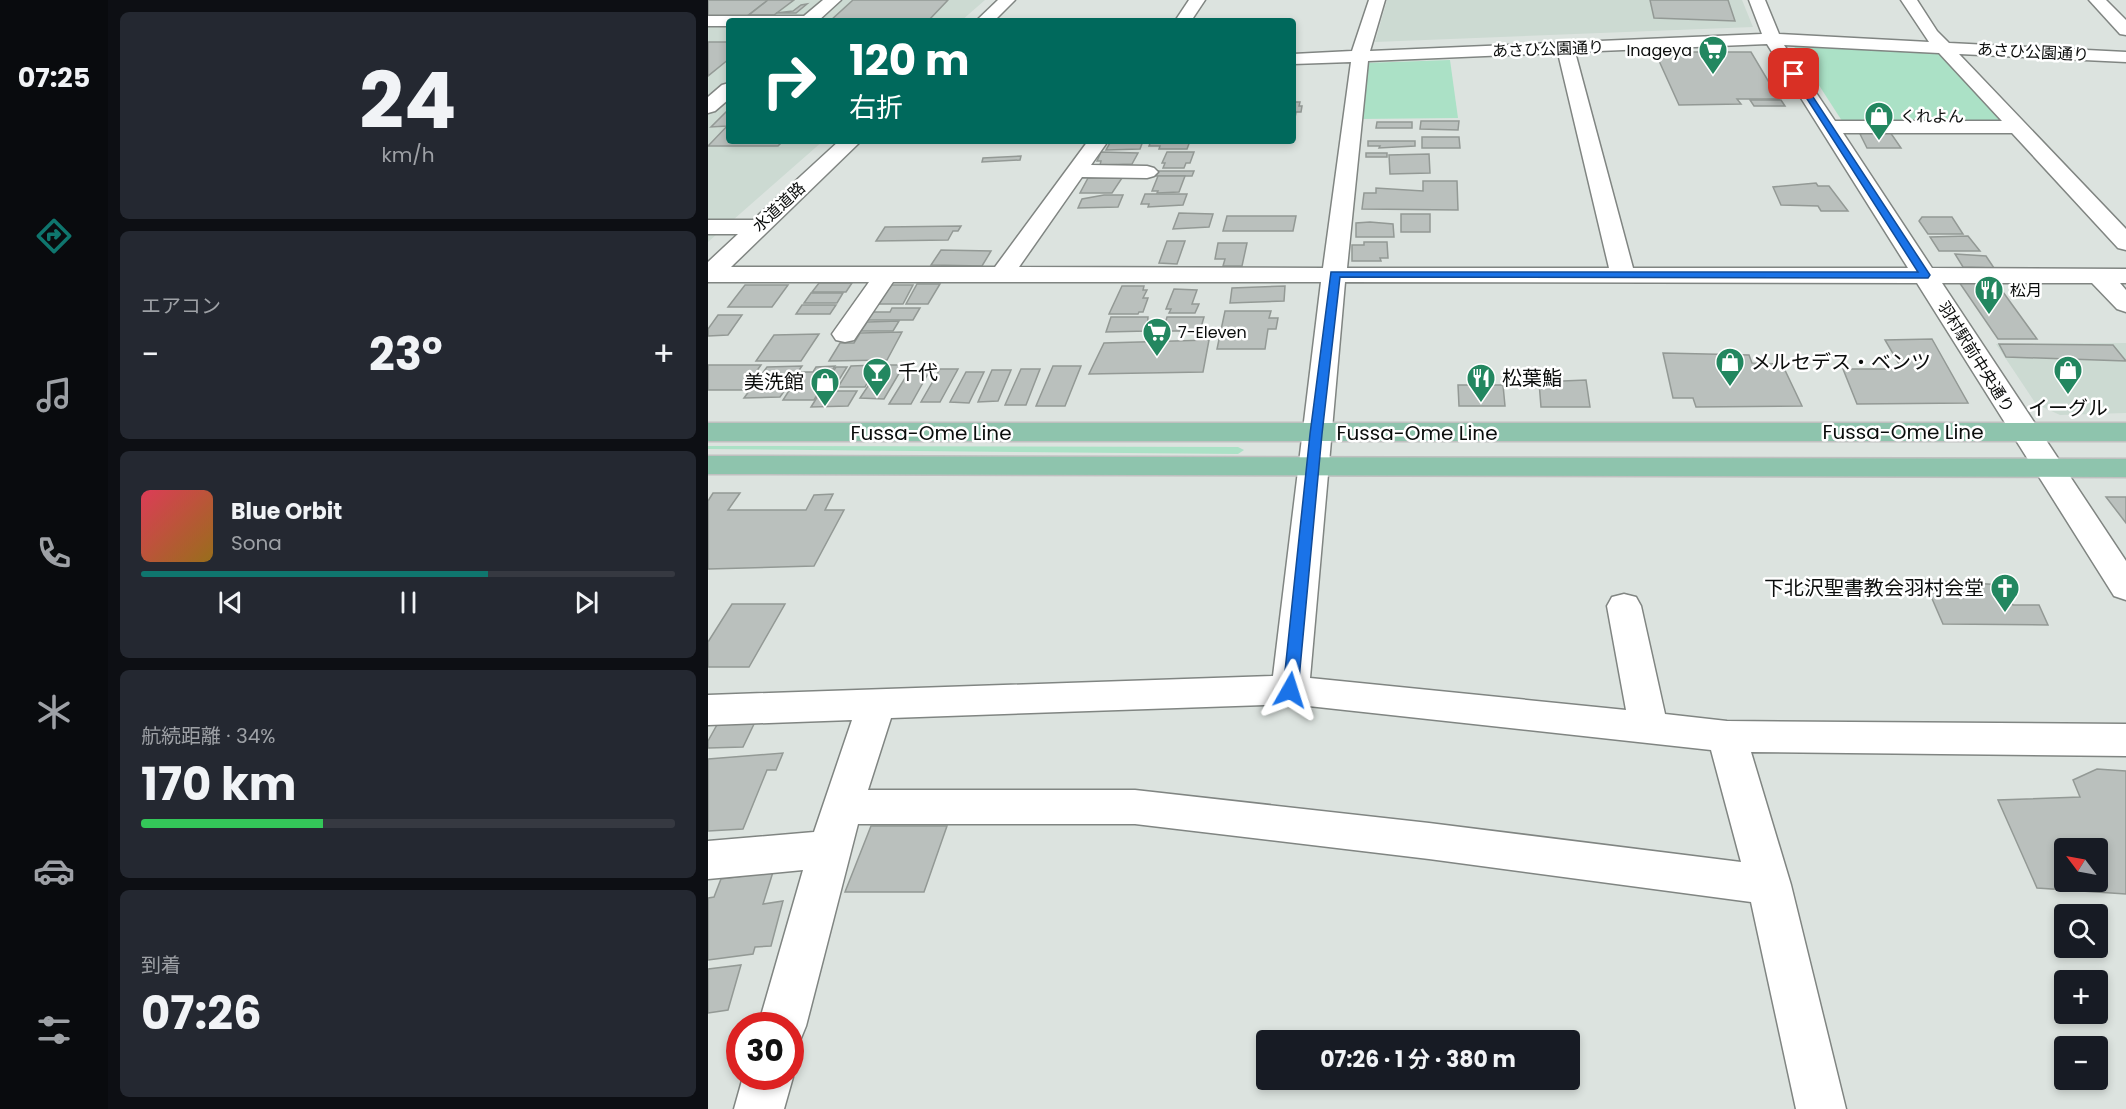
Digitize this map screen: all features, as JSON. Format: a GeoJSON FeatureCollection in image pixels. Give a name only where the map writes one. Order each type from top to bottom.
{"type":"FeatureCollection","features":[{"type":"Feature","properties":{"kind":"main road","name":"Fussa-Ome Line"},"geometry":{"type":"LineString","coordinates":[[708,432],[1316,434],[2126,432]]}},
{"type":"Feature","properties":{"kind":"main road","name":"Fussa-Ome Line"},"geometry":{"type":"LineString","coordinates":[[708,465],[2126,468]]}},
{"type":"Feature","properties":{"kind":"street"},"geometry":{"type":"LineString","coordinates":[[812,18],[833,0]]}},
{"type":"Feature","properties":{"kind":"street"},"geometry":{"type":"LineString","coordinates":[[987,18],[1007,0]]}},
{"type":"Feature","properties":{"kind":"street"},"geometry":{"type":"LineString","coordinates":[[1185,18],[1197,0]]}},
{"type":"Feature","properties":{"kind":"street"},"geometry":{"type":"LineString","coordinates":[[1290,690],[1352,116],[1362,50],[1377,0]]}},
{"type":"Feature","properties":{"kind":"street","name":"羽村駅前中央通り"},"geometry":{"type":"LineString","coordinates":[[1757,0],[1770,33],[1828,127],[2126,588]]}},
{"type":"Feature","properties":{"kind":"street"},"geometry":{"type":"LineString","coordinates":[[1908,0],[1938,40],[2126,243]]}},
{"type":"Feature","properties":{"kind":"street"},"geometry":{"type":"LineString","coordinates":[[2097,0],[2126,30]]}},
{"type":"Feature","properties":{"kind":"street"},"geometry":{"type":"LineString","coordinates":[[708,21],[726,21]]}},
{"type":"Feature","properties":{"kind":"street","name":"あさひ公園通り"},"geometry":{"type":"LineString","coordinates":[[1296,46],[1362,50],[1566,48],[1770,33]]}},
{"type":"Feature","properties":{"kind":"street","name":"あさひ公園通り"},"geometry":{"type":"LineString","coordinates":[[1296,59],[1362,50],[1770,33],[2126,45]]}},
{"type":"Feature","properties":{"kind":"street","name":"あさひ公園通り"},"geometry":{"type":"LineString","coordinates":[[1938,40],[2126,57]]}},
{"type":"Feature","properties":{"kind":"street"},"geometry":{"type":"LineString","coordinates":[[1566,48],[1623,275]]}},
{"type":"Feature","properties":{"kind":"street"},"geometry":{"type":"LineString","coordinates":[[708,107],[726,92]]}},
{"type":"Feature","properties":{"kind":"street"},"geometry":{"type":"LineString","coordinates":[[1828,127],[2018,127]]}},
{"type":"Feature","properties":{"kind":"street","name":"水道道路"},"geometry":{"type":"LineString","coordinates":[[712,268],[848,144]]}},
{"type":"Feature","properties":{"kind":"street"},"geometry":{"type":"LineString","coordinates":[[1002,274],[1096,144]]}},
{"type":"Feature","properties":{"kind":"street"},"geometry":{"type":"LineString","coordinates":[[1076,171],[1149,169]]}},
{"type":"Feature","properties":{"kind":"street"},"geometry":{"type":"LineString","coordinates":[[708,227],[758,227]]}},
{"type":"Feature","properties":{"kind":"street"},"geometry":{"type":"LineString","coordinates":[[712,268],[886,274],[2126,276]]}},
{"type":"Feature","properties":{"kind":"street"},"geometry":{"type":"LineString","coordinates":[[845,334],[886,274]]}},
{"type":"Feature","properties":{"kind":"street"},"geometry":{"type":"LineString","coordinates":[[2098,276],[2126,304]]}},
{"type":"Feature","properties":{"kind":"street"},"geometry":{"type":"LineString","coordinates":[[1624,606],[1648,726]]}},
{"type":"Feature","properties":{"kind":"street"},"geometry":{"type":"LineString","coordinates":[[708,711],[1290,690],[1727,736],[2126,740]]}},
{"type":"Feature","properties":{"kind":"street"},"geometry":{"type":"LineString","coordinates":[[786,1012],[842,807],[876,705]]}},
{"type":"Feature","properties":{"kind":"street"},"geometry":{"type":"LineString","coordinates":[[1727,736],[1769,885],[1821,1109]]}},
{"type":"Feature","properties":{"kind":"street"},"geometry":{"type":"LineString","coordinates":[[842,807],[1135,807],[1429,841],[1769,885]]}},
{"type":"Feature","properties":{"kind":"street"},"geometry":{"type":"LineString","coordinates":[[708,861],[831,849]]}},
{"type":"Feature","properties":{"kind":"street"},"geometry":{"type":"LineString","coordinates":[[759,1109],[764,1090]]}},
{"type":"Feature","properties":{"kind":"shaded area"},"geometry":{"type":"Polygon","coordinates":[[[708,0],[985,0],[964,18],[726,18],[726,144],[820,144],[708,242],[708,0]]]}},
{"type":"Feature","properties":{"kind":"shaded area"},"geometry":{"type":"Polygon","coordinates":[[[1387,0],[1742,0],[1753,27],[1375,42],[1387,0]]]}},
{"type":"Feature","properties":{"kind":"shaded area"},"geometry":{"type":"Polygon","coordinates":[[[2126,343],[2126,413],[2060,415],[2036,404],[1996,344],[2126,343]]]}},
{"type":"Feature","properties":{"kind":"green space"},"geometry":{"type":"Polygon","coordinates":[[[1793,45],[1946,51],[2006,125],[1844,124],[1793,45]]]}},
{"type":"Feature","properties":{"kind":"green space"},"geometry":{"type":"Polygon","coordinates":[[[1450,60],[1458,118],[1359,119],[1365,63],[1450,60]]]}},
{"type":"Feature","properties":{"kind":"green space"},"geometry":{"type":"Polygon","coordinates":[[[708,446],[1238,447],[1244,450],[1238,454],[708,449],[708,446]]]}},
{"type":"Feature","properties":{"kind":"building"},"geometry":{"type":"Polygon","coordinates":[[[708,0],[768,0],[747,16],[708,16],[708,0]]]}},
{"type":"Feature","properties":{"kind":"building"},"geometry":{"type":"Polygon","coordinates":[[[768,0],[794,0],[774,15],[749,15],[768,0]]]}},
{"type":"Feature","properties":{"kind":"building"},"geometry":{"type":"Polygon","coordinates":[[[853,0],[948,0],[931,18],[833,18],[853,0]]]}},
{"type":"Feature","properties":{"kind":"building"},"geometry":{"type":"Polygon","coordinates":[[[1650,0],[1728,0],[1735,21],[1654,18],[1650,0]]]}},
{"type":"Feature","properties":{"kind":"building"},"geometry":{"type":"Polygon","coordinates":[[[807,4],[796,13],[776,13],[793,11],[807,4]]]}},
{"type":"Feature","properties":{"kind":"building"},"geometry":{"type":"Polygon","coordinates":[[[708,42],[726,42],[726,61],[708,76],[708,42]]]}},
{"type":"Feature","properties":{"kind":"building"},"geometry":{"type":"Polygon","coordinates":[[[1655,52],[1751,52],[1779,99],[1737,99],[1741,104],[1679,105],[1655,52]]]}},
{"type":"Feature","properties":{"kind":"building"},"geometry":{"type":"Polygon","coordinates":[[[1750,100],[1781,100],[1785,106],[1754,106],[1750,100]]]}},
{"type":"Feature","properties":{"kind":"building"},"geometry":{"type":"Polygon","coordinates":[[[1296,102],[1300,102],[1299,106],[1302,106],[1301,112],[1296,112],[1296,102]]]}},
{"type":"Feature","properties":{"kind":"building"},"geometry":{"type":"Polygon","coordinates":[[[726,112],[726,126],[711,127],[726,112]]]}},
{"type":"Feature","properties":{"kind":"building"},"geometry":{"type":"Polygon","coordinates":[[[1421,121],[1459,121],[1458,130],[1420,129],[1421,121]]]}},
{"type":"Feature","properties":{"kind":"building"},"geometry":{"type":"Polygon","coordinates":[[[1377,122],[1412,122],[1412,128],[1376,128],[1377,122]]]}},
{"type":"Feature","properties":{"kind":"building"},"geometry":{"type":"Polygon","coordinates":[[[726,127],[726,144],[780,144],[778,146],[708,146],[726,127]]]}},
{"type":"Feature","properties":{"kind":"building"},"geometry":{"type":"Polygon","coordinates":[[[1869,131],[1890,132],[1901,148],[1867,148],[1860,134],[1869,131]]]}},
{"type":"Feature","properties":{"kind":"building"},"geometry":{"type":"Polygon","coordinates":[[[1422,137],[1459,137],[1460,148],[1422,148],[1422,137]]]}},
{"type":"Feature","properties":{"kind":"building"},"geometry":{"type":"Polygon","coordinates":[[[1368,141],[1415,141],[1415,146],[1379,148],[1380,146],[1368,146],[1368,141]]]}},
{"type":"Feature","properties":{"kind":"building"},"geometry":{"type":"Polygon","coordinates":[[[1109,144],[1142,144],[1140,149],[1106,150],[1109,144]]]}},
{"type":"Feature","properties":{"kind":"building"},"geometry":{"type":"Polygon","coordinates":[[[1150,144],[1189,144],[1187,149],[1159,149],[1160,146],[1149,146],[1150,144]]]}},
{"type":"Feature","properties":{"kind":"building"},"geometry":{"type":"Polygon","coordinates":[[[1101,152],[1138,153],[1132,164],[1100,165],[1101,161],[1097,161],[1101,152]]]}},
{"type":"Feature","properties":{"kind":"building"},"geometry":{"type":"Polygon","coordinates":[[[1167,152],[1194,152],[1190,163],[1186,163],[1184,168],[1163,168],[1165,163],[1162,163],[1167,152]]]}},
{"type":"Feature","properties":{"kind":"building"},"geometry":{"type":"Polygon","coordinates":[[[1366,153],[1387,153],[1387,157],[1366,157],[1366,153]]]}},
{"type":"Feature","properties":{"kind":"building"},"geometry":{"type":"Polygon","coordinates":[[[1429,154],[1430,173],[1390,174],[1389,155],[1429,154]]]}},
{"type":"Feature","properties":{"kind":"building"},"geometry":{"type":"Polygon","coordinates":[[[1021,156],[1020,160],[982,162],[983,158],[1021,156]]]}},
{"type":"Feature","properties":{"kind":"building"},"geometry":{"type":"Polygon","coordinates":[[[1158,171],[1194,171],[1192,176],[1156,176],[1158,171]]]}},
{"type":"Feature","properties":{"kind":"building"},"geometry":{"type":"Polygon","coordinates":[[[1158,176],[1185,176],[1179,192],[1157,193],[1158,191],[1152,191],[1158,176]]]}},
{"type":"Feature","properties":{"kind":"building"},"geometry":{"type":"Polygon","coordinates":[[[1088,178],[1122,178],[1112,193],[1080,193],[1088,178]]]}},
{"type":"Feature","properties":{"kind":"building"},"geometry":{"type":"Polygon","coordinates":[[[1423,181],[1457,181],[1458,210],[1362,209],[1364,193],[1376,193],[1376,188],[1423,191],[1423,181]]]}},
{"type":"Feature","properties":{"kind":"building"},"geometry":{"type":"Polygon","coordinates":[[[1816,183],[1818,186],[1829,186],[1848,211],[1821,211],[1818,206],[1781,205],[1773,187],[1816,183]]]}},
{"type":"Feature","properties":{"kind":"building"},"geometry":{"type":"Polygon","coordinates":[[[1145,194],[1187,194],[1183,205],[1148,207],[1149,204],[1141,204],[1145,194]]]}},
{"type":"Feature","properties":{"kind":"building"},"geometry":{"type":"Polygon","coordinates":[[[1104,195],[1123,195],[1118,207],[1078,208],[1082,199],[1104,195]]]}},
{"type":"Feature","properties":{"kind":"building"},"geometry":{"type":"Polygon","coordinates":[[[1179,213],[1213,214],[1209,227],[1173,229],[1179,213]]]}},
{"type":"Feature","properties":{"kind":"building"},"geometry":{"type":"Polygon","coordinates":[[[1401,214],[1430,214],[1430,232],[1401,232],[1401,214]]]}},
{"type":"Feature","properties":{"kind":"building"},"geometry":{"type":"Polygon","coordinates":[[[1227,216],[1296,216],[1293,231],[1223,231],[1227,216]]]}},
{"type":"Feature","properties":{"kind":"building"},"geometry":{"type":"Polygon","coordinates":[[[1922,217],[1952,217],[1963,234],[1928,234],[1919,221],[1922,217]]]}},
{"type":"Feature","properties":{"kind":"building"},"geometry":{"type":"Polygon","coordinates":[[[1356,223],[1393,224],[1394,237],[1356,237],[1356,223]]]}},
{"type":"Feature","properties":{"kind":"building"},"geometry":{"type":"Polygon","coordinates":[[[961,226],[958,231],[953,231],[948,240],[876,241],[885,227],[961,226]]]}},
{"type":"Feature","properties":{"kind":"building"},"geometry":{"type":"Polygon","coordinates":[[[1968,236],[1980,251],[1939,251],[1930,237],[1968,236]]]}},
{"type":"Feature","properties":{"kind":"building"},"geometry":{"type":"Polygon","coordinates":[[[1167,241],[1185,241],[1177,264],[1159,263],[1167,241]]]}},
{"type":"Feature","properties":{"kind":"building"},"geometry":{"type":"Polygon","coordinates":[[[1364,242],[1387,242],[1388,258],[1380,258],[1381,261],[1352,261],[1352,245],[1364,245],[1364,242]]]}},
{"type":"Feature","properties":{"kind":"building"},"geometry":{"type":"Polygon","coordinates":[[[1218,243],[1247,243],[1242,266],[1223,266],[1225,259],[1215,259],[1218,243]]]}},
{"type":"Feature","properties":{"kind":"building"},"geometry":{"type":"Polygon","coordinates":[[[941,250],[991,251],[982,266],[931,265],[941,250]]]}},
{"type":"Feature","properties":{"kind":"building"},"geometry":{"type":"Polygon","coordinates":[[[1955,254],[1986,256],[1994,268],[1963,267],[1955,254]]]}},
{"type":"Feature","properties":{"kind":"building"},"geometry":{"type":"Polygon","coordinates":[[[1995,281],[2037,339],[1998,339],[1959,282],[1995,281]]]}},
{"type":"Feature","properties":{"kind":"building"},"geometry":{"type":"Polygon","coordinates":[[[819,283],[852,283],[846,292],[812,292],[819,283]]]}},
{"type":"Feature","properties":{"kind":"building"},"geometry":{"type":"Polygon","coordinates":[[[917,284],[940,284],[928,304],[906,304],[917,284]]]}},
{"type":"Feature","properties":{"kind":"building"},"geometry":{"type":"Polygon","coordinates":[[[745,285],[788,285],[772,307],[728,307],[745,285]]]}},
{"type":"Feature","properties":{"kind":"building"},"geometry":{"type":"Polygon","coordinates":[[[890,285],[913,285],[903,304],[879,304],[890,285]]]}},
{"type":"Feature","properties":{"kind":"building"},"geometry":{"type":"Polygon","coordinates":[[[1122,286],[1144,286],[1143,290],[1147,290],[1143,298],[1148,298],[1143,312],[1109,314],[1122,286]]]}},
{"type":"Feature","properties":{"kind":"building"},"geometry":{"type":"Polygon","coordinates":[[[1285,286],[1284,301],[1230,303],[1232,288],[1285,286]]]}},
{"type":"Feature","properties":{"kind":"building"},"geometry":{"type":"Polygon","coordinates":[[[1174,289],[1197,290],[1192,304],[1199,304],[1195,313],[1169,313],[1171,309],[1166,309],[1174,289]]]}},
{"type":"Feature","properties":{"kind":"building"},"geometry":{"type":"Polygon","coordinates":[[[811,293],[843,293],[837,303],[804,303],[811,293]]]}},
{"type":"Feature","properties":{"kind":"building"},"geometry":{"type":"Polygon","coordinates":[[[802,305],[836,305],[830,314],[796,314],[802,305]]]}},
{"type":"Feature","properties":{"kind":"building"},"geometry":{"type":"Polygon","coordinates":[[[892,308],[920,308],[913,320],[867,320],[872,312],[890,312],[892,308]]]}},
{"type":"Feature","properties":{"kind":"building"},"geometry":{"type":"Polygon","coordinates":[[[1225,311],[1271,311],[1269,318],[1278,318],[1276,329],[1268,329],[1265,349],[1217,349],[1225,311]]]}},
{"type":"Feature","properties":{"kind":"building"},"geometry":{"type":"Polygon","coordinates":[[[718,315],[742,315],[728,335],[708,336],[708,329],[718,315]]]}},
{"type":"Feature","properties":{"kind":"building"},"geometry":{"type":"Polygon","coordinates":[[[1111,317],[1148,317],[1147,331],[1106,332],[1111,317]]]}},
{"type":"Feature","properties":{"kind":"building"},"geometry":{"type":"Polygon","coordinates":[[[1167,317],[1204,317],[1200,331],[1163,331],[1167,317]]]}},
{"type":"Feature","properties":{"kind":"building"},"geometry":{"type":"Polygon","coordinates":[[[899,321],[893,331],[861,331],[867,322],[899,321]]]}},
{"type":"Feature","properties":{"kind":"building"},"geometry":{"type":"Polygon","coordinates":[[[902,332],[887,360],[829,361],[840,343],[854,343],[860,333],[902,332]]]}},
{"type":"Feature","properties":{"kind":"building"},"geometry":{"type":"Polygon","coordinates":[[[819,334],[801,361],[756,361],[774,335],[819,334]]]}},
{"type":"Feature","properties":{"kind":"building"},"geometry":{"type":"Polygon","coordinates":[[[1932,339],[1968,403],[1857,404],[1843,369],[1902,369],[1885,340],[1932,339]]]}},
{"type":"Feature","properties":{"kind":"building"},"geometry":{"type":"Polygon","coordinates":[[[1209,340],[1203,372],[1089,374],[1104,343],[1209,340]]]}},
{"type":"Feature","properties":{"kind":"building"},"geometry":{"type":"Polygon","coordinates":[[[1999,344],[2113,345],[2126,361],[2006,357],[1999,344]]]}},
{"type":"Feature","properties":{"kind":"building"},"geometry":{"type":"Polygon","coordinates":[[[1663,353],[1749,355],[1752,363],[1782,364],[1802,406],[1696,407],[1693,398],[1673,398],[1663,353]]]}},
{"type":"Feature","properties":{"kind":"building"},"geometry":{"type":"Polygon","coordinates":[[[708,365],[761,365],[743,390],[708,390],[708,365]]]}},
{"type":"Feature","properties":{"kind":"building"},"geometry":{"type":"Polygon","coordinates":[[[877,365],[865,387],[838,387],[851,366],[877,365]]]}},
{"type":"Feature","properties":{"kind":"building"},"geometry":{"type":"Polygon","coordinates":[[[882,365],[904,365],[884,399],[860,398],[882,365]]]}},
{"type":"Feature","properties":{"kind":"building"},"geometry":{"type":"Polygon","coordinates":[[[802,366],[780,397],[744,398],[767,367],[802,366]]]}},
{"type":"Feature","properties":{"kind":"building"},"geometry":{"type":"Polygon","coordinates":[[[835,366],[814,400],[783,400],[801,372],[813,372],[816,367],[835,366]]]}},
{"type":"Feature","properties":{"kind":"building"},"geometry":{"type":"Polygon","coordinates":[[[1053,366],[1081,366],[1065,406],[1036,406],[1053,366]]]}},
{"type":"Feature","properties":{"kind":"building"},"geometry":{"type":"Polygon","coordinates":[[[836,367],[847,367],[832,391],[857,391],[848,406],[811,407],[836,367]]]}},
{"type":"Feature","properties":{"kind":"building"},"geometry":{"type":"Polygon","coordinates":[[[940,369],[958,369],[940,402],[921,402],[940,369]]]}},
{"type":"Feature","properties":{"kind":"building"},"geometry":{"type":"Polygon","coordinates":[[[1021,369],[1040,369],[1026,405],[1005,405],[1021,369]]]}},
{"type":"Feature","properties":{"kind":"building"},"geometry":{"type":"Polygon","coordinates":[[[910,370],[930,370],[911,404],[889,404],[910,370]]]}},
{"type":"Feature","properties":{"kind":"building"},"geometry":{"type":"Polygon","coordinates":[[[992,370],[1011,370],[998,401],[978,402],[992,370]]]}},
{"type":"Feature","properties":{"kind":"building"},"geometry":{"type":"Polygon","coordinates":[[[966,372],[984,372],[969,403],[950,402],[966,372]]]}},
{"type":"Feature","properties":{"kind":"building"},"geometry":{"type":"Polygon","coordinates":[[[1586,380],[1590,407],[1541,407],[1539,382],[1586,380]]]}},
{"type":"Feature","properties":{"kind":"building"},"geometry":{"type":"Polygon","coordinates":[[[1458,385],[1503,385],[1505,406],[1459,406],[1458,385]]]}},
{"type":"Feature","properties":{"kind":"building"},"geometry":{"type":"Polygon","coordinates":[[[713,493],[740,493],[728,510],[806,510],[814,495],[833,494],[825,510],[844,510],[814,566],[708,569],[708,501],[713,493]]]}},
{"type":"Feature","properties":{"kind":"building"},"geometry":{"type":"Polygon","coordinates":[[[2106,497],[2126,497],[2126,523],[2106,497]]]}},
{"type":"Feature","properties":{"kind":"building"},"geometry":{"type":"Polygon","coordinates":[[[1924,580],[2003,585],[2013,605],[2039,605],[2048,625],[1943,624],[1924,580]]]}},
{"type":"Feature","properties":{"kind":"building"},"geometry":{"type":"Polygon","coordinates":[[[732,604],[785,604],[749,667],[708,667],[708,642],[732,604]]]}},
{"type":"Feature","properties":{"kind":"building"},"geometry":{"type":"Polygon","coordinates":[[[755,722],[743,747],[708,748],[708,741],[718,723],[755,722]]]}},
{"type":"Feature","properties":{"kind":"building"},"geometry":{"type":"Polygon","coordinates":[[[783,753],[776,770],[767,770],[743,829],[708,831],[708,759],[783,753]]]}},
{"type":"Feature","properties":{"kind":"building"},"geometry":{"type":"Polygon","coordinates":[[[2097,769],[2126,771],[2126,894],[2096,892],[2108,892],[2108,838],[2054,838],[2054,889],[2037,888],[1998,800],[2080,797],[2073,780],[2097,769]]]}},
{"type":"Feature","properties":{"kind":"building"},"geometry":{"type":"Polygon","coordinates":[[[871,826],[947,826],[924,892],[845,892],[871,826]]]}},
{"type":"Feature","properties":{"kind":"building"},"geometry":{"type":"Polygon","coordinates":[[[773,872],[763,904],[783,901],[771,946],[755,947],[753,954],[708,960],[708,898],[714,897],[721,879],[773,872]]]}},
{"type":"Feature","properties":{"kind":"building"},"geometry":{"type":"Polygon","coordinates":[[[741,965],[728,1010],[708,1013],[708,969],[741,965]]]}},
{"type":"Feature","properties":{"kind":"place","name":"Inageya"},"geometry":{"type":"Point","coordinates":[1713,76]}},
{"type":"Feature","properties":{"kind":"place","name":"くれよん"},"geometry":{"type":"Point","coordinates":[1879,142]}},
{"type":"Feature","properties":{"kind":"place","name":"松月"},"geometry":{"type":"Point","coordinates":[1989,316]}},
{"type":"Feature","properties":{"kind":"place","name":"7-Eleven"},"geometry":{"type":"Point","coordinates":[1157,358]}},
{"type":"Feature","properties":{"kind":"place","name":"メルセデス・ベンツ"},"geometry":{"type":"Point","coordinates":[1730,388]}},
{"type":"Feature","properties":{"kind":"place","name":"イーグル"},"geometry":{"type":"Point","coordinates":[2068,396]}},
{"type":"Feature","properties":{"kind":"place","name":"千代"},"geometry":{"type":"Point","coordinates":[877,398]}},
{"type":"Feature","properties":{"kind":"place","name":"松葉鮨"},"geometry":{"type":"Point","coordinates":[1481,404]}},
{"type":"Feature","properties":{"kind":"place","name":"美洗館"},"geometry":{"type":"Point","coordinates":[825,408]}},
{"type":"Feature","properties":{"kind":"place","name":"下北沢聖書教会羽村会堂"},"geometry":{"type":"Point","coordinates":[2005,614]}},
{"type":"Feature","properties":{"kind":"route"},"geometry":{"type":"LineString","coordinates":[[1290,690],[1335,274],[1924,275],[1794,74]]}}]}
